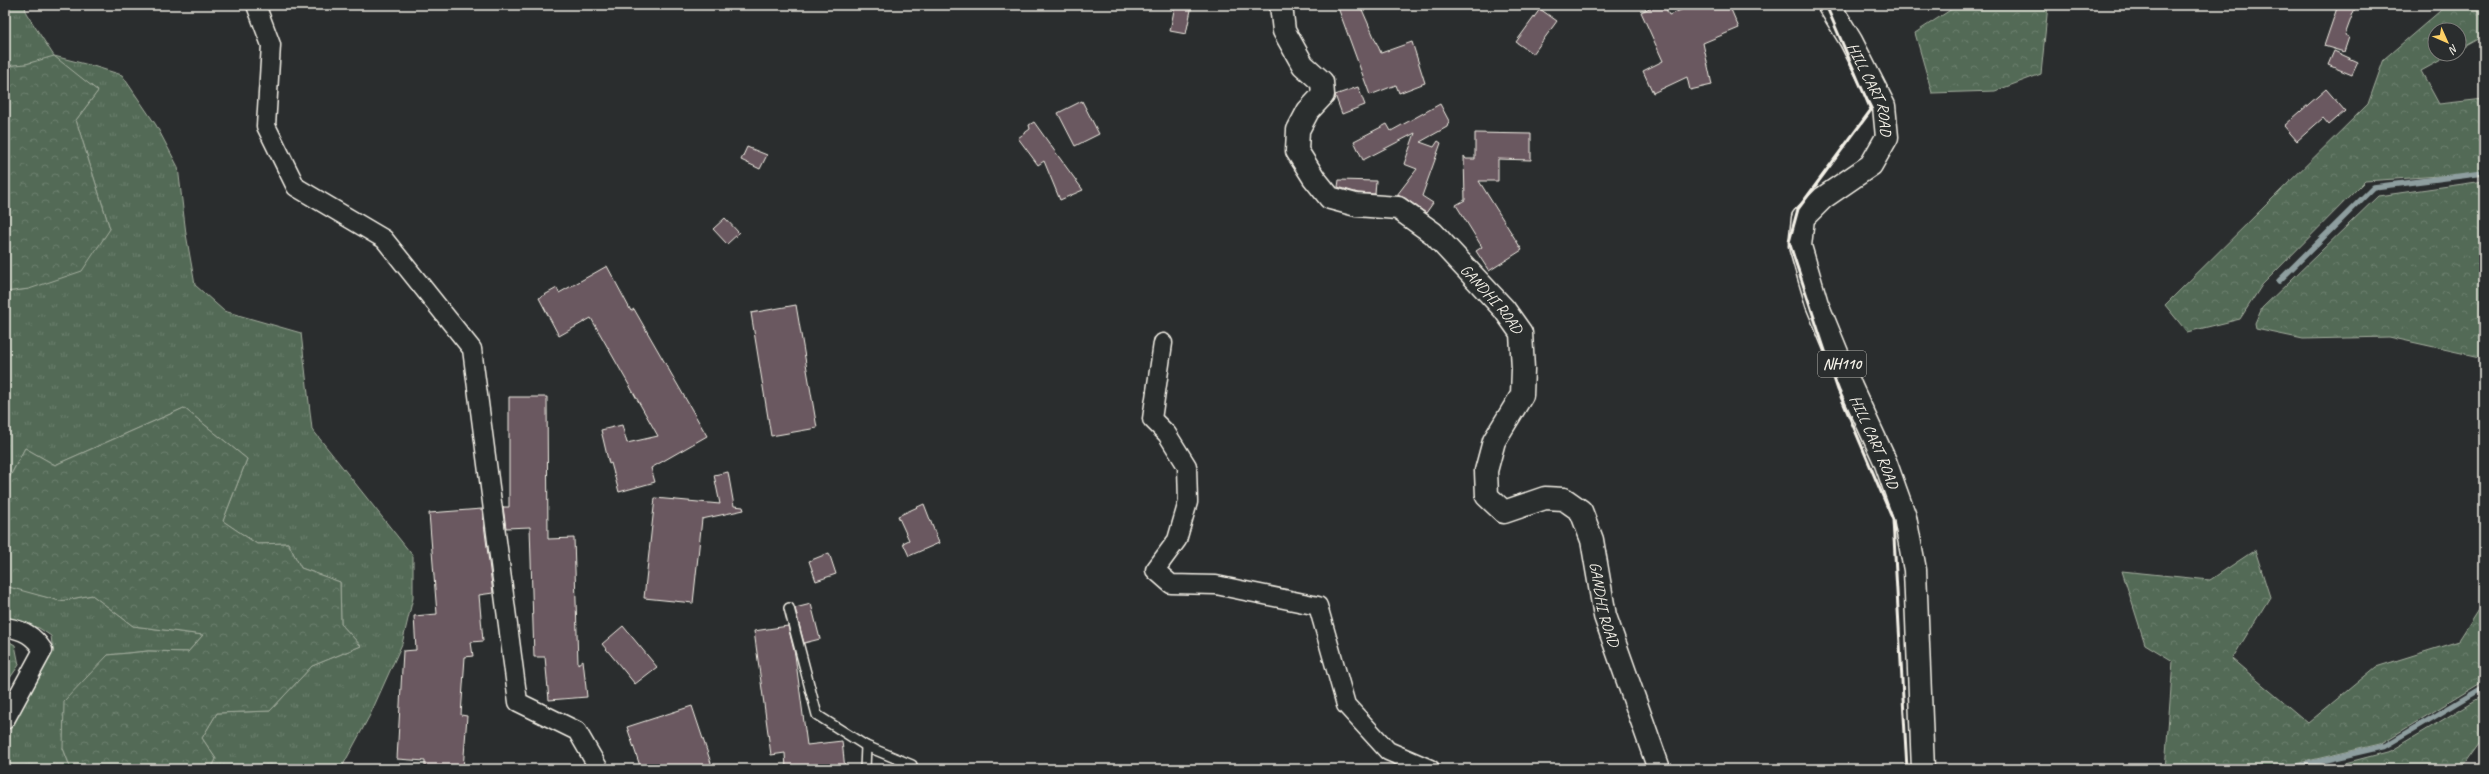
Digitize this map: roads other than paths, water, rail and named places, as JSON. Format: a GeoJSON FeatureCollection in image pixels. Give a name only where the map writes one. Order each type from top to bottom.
{"type":"FeatureCollection","features":[{"type":"Feature","properties":{"kind":"main road","name":"GANDHI ROAD"},"geometry":{"type":"LineString","coordinates":[[1281,5],[1284,31],[1303,65],[1322,82],[1323,95],[1308,111],[1298,130],[1297,151],[1314,178],[1330,198],[1356,205],[1398,208],[1433,233],[1504,309],[1521,333],[1523,369],[1522,395],[1494,441],[1486,471],[1487,496],[1504,512],[1545,498],[1564,499],[1581,512],[1592,540],[1605,616],[1659,769]]}},
{"type":"Feature","properties":{"kind":"main road","name":"HILL CART ROAD"},"geometry":{"type":"LineString","coordinates":[[1829,5],[1851,41],[1884,106],[1887,137],[1871,165],[1823,198],[1803,218],[1800,246],[1817,304],[1851,387],[1885,461],[1905,516],[1915,570],[1923,769]]}},
{"type":"Feature","properties":{"kind":"street"},"geometry":{"type":"LineString","coordinates":[[256,5],[271,45],[266,126],[296,187],[384,239],[472,349],[518,702],[577,731],[599,769]]}},
{"type":"Feature","properties":{"kind":"street"},"geometry":{"type":"LineString","coordinates":[[1163,343],[1152,419],[1167,434],[1187,466],[1188,502],[1177,540],[1155,570],[1172,584],[1216,585],[1318,606],[1346,705],[1388,751],[1430,769]]}},
{"type":"Feature","properties":{"kind":"street"},"geometry":{"type":"LineString","coordinates":[[5,627],[21,629],[34,637],[43,650],[5,720]]}},
{"type":"Feature","properties":{"kind":"lane"},"geometry":{"type":"LineString","coordinates":[[789,608],[817,715],[866,746],[912,765],[913,769]]}},
{"type":"Feature","properties":{"kind":"lane"},"geometry":{"type":"LineString","coordinates":[[865,769],[866,746]]}},
{"type":"Feature","properties":{"kind":"waterway"},"geometry":{"type":"LineString","coordinates":[[2279,281],[2374,187],[2484,173]]}},
{"type":"Feature","properties":{"kind":"waterway"},"geometry":{"type":"LineString","coordinates":[[2287,769],[2385,746],[2484,687]]}},
{"type":"Feature","properties":{"kind":"railway"},"geometry":{"type":"LineString","coordinates":[[1826,5],[1871,110],[1798,209],[1789,242],[1838,390],[1893,520],[1907,769]]}}]}
